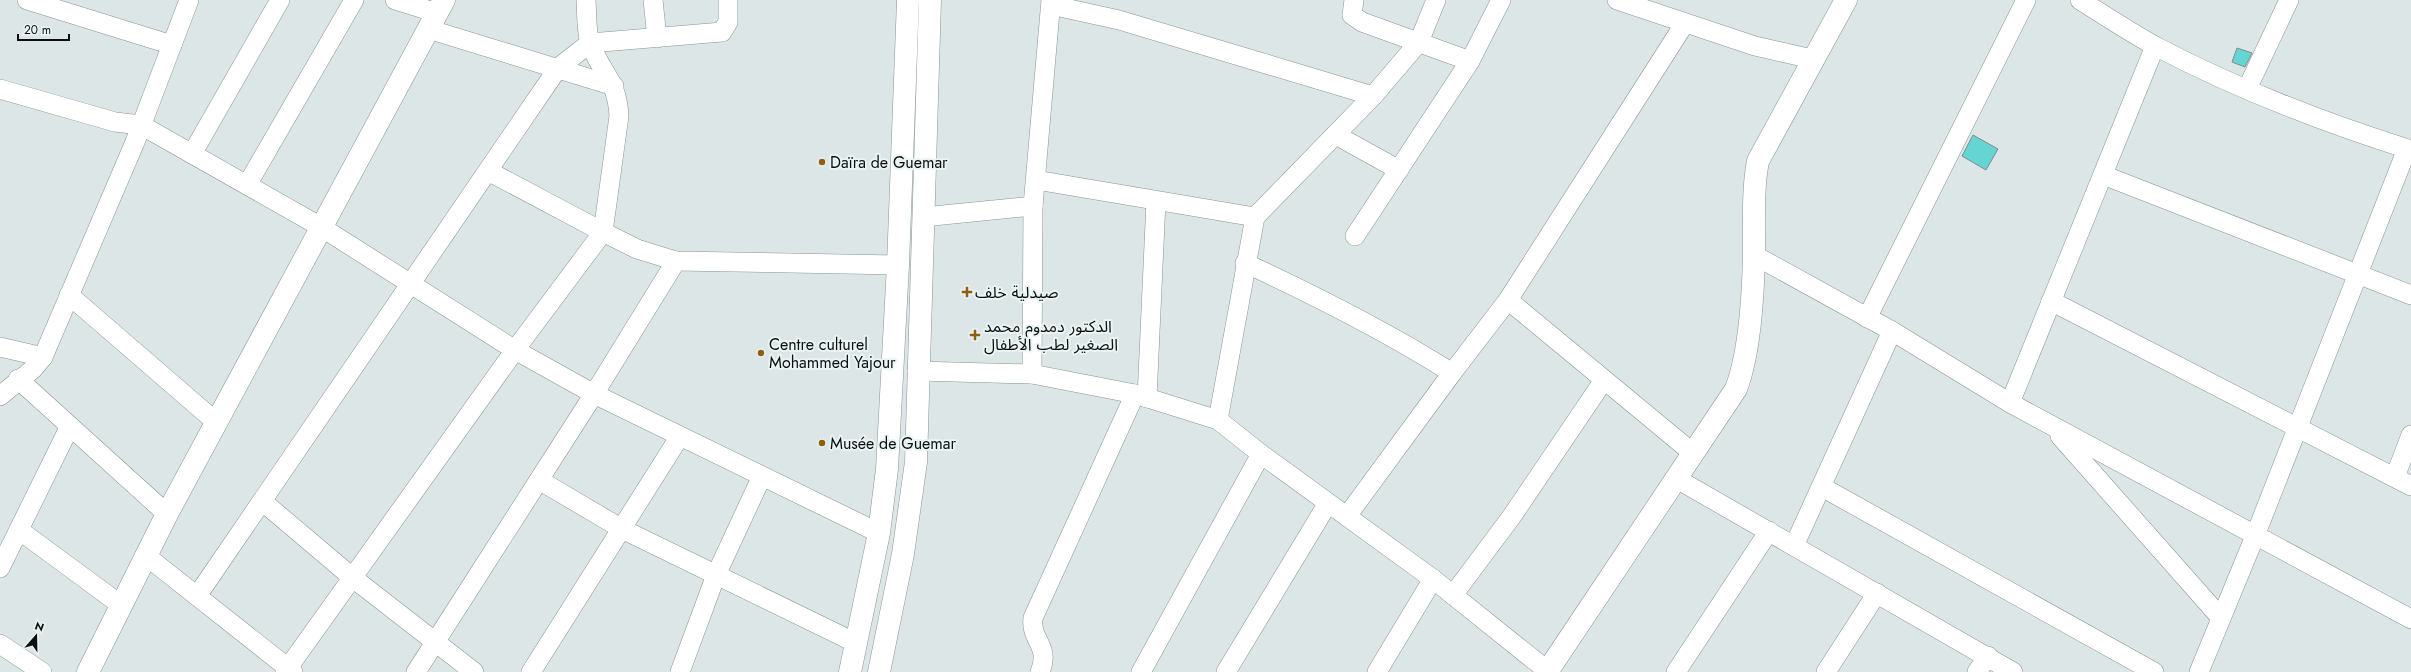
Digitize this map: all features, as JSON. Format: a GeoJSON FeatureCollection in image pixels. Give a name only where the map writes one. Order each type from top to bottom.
{"type":"FeatureCollection","features":[{"type":"Feature","properties":{"kind":"main road"},"geometry":{"type":"LineString","coordinates":[[850,672],[879,533],[887,469],[898,265],[908,0]]}},
{"type":"Feature","properties":{"kind":"main road"},"geometry":{"type":"LineString","coordinates":[[883,671],[903,554],[916,462],[917,371],[924,217],[930,0]]}},
{"type":"Feature","properties":{"kind":"main road"},"geometry":{"type":"LineString","coordinates":[[1548,672],[1736,389],[1743,370],[1754,255],[1754,183],[1758,161],[1812,59],[1846,0]]}},
{"type":"Feature","properties":{"kind":"main road"},"geometry":{"type":"LineString","coordinates":[[88,672],[167,514],[436,14]]}},
{"type":"Feature","properties":{"kind":"main road"},"geometry":{"type":"LineString","coordinates":[[901,171],[925,174]]}},
{"type":"Feature","properties":{"kind":"street"},"geometry":{"type":"LineString","coordinates":[[27,0],[172,45]]}},
{"type":"Feature","properties":{"kind":"street"},"geometry":{"type":"LineString","coordinates":[[0,396],[18,379],[33,369],[43,357],[141,125],[189,0]]}},
{"type":"Feature","properties":{"kind":"street"},"geometry":{"type":"LineString","coordinates":[[192,154],[280,0]]}},
{"type":"Feature","properties":{"kind":"street"},"geometry":{"type":"LineString","coordinates":[[247,184],[354,0]]}},
{"type":"Feature","properties":{"kind":"street"},"geometry":{"type":"LineString","coordinates":[[395,0],[436,14],[558,68],[614,86]]}},
{"type":"Feature","properties":{"kind":"street"},"geometry":{"type":"LineString","coordinates":[[145,556],[197,596],[288,671],[352,578],[515,350],[603,232],[619,116],[618,100],[614,86],[590,43],[586,0]]}},
{"type":"Feature","properties":{"kind":"street"},"geometry":{"type":"LineString","coordinates":[[653,0],[657,38]]}},
{"type":"Feature","properties":{"kind":"street"},"geometry":{"type":"LineString","coordinates":[[197,596],[558,68],[590,43],[722,32],[728,22],[728,0]]}},
{"type":"Feature","properties":{"kind":"street"},"geometry":{"type":"LineString","coordinates":[[1354,0],[1351,10],[1352,15],[1357,20],[1470,61]]}},
{"type":"Feature","properties":{"kind":"street"},"geometry":{"type":"LineString","coordinates":[[1218,420],[1245,263],[1255,217],[1373,96],[1419,42],[1436,0]]}},
{"type":"Feature","properties":{"kind":"street"},"geometry":{"type":"LineString","coordinates":[[1355,236],[1470,61],[1501,0]]}},
{"type":"Feature","properties":{"kind":"street"},"geometry":{"type":"LineString","coordinates":[[1867,318],[2026,0]]}},
{"type":"Feature","properties":{"kind":"street"},"geometry":{"type":"LineString","coordinates":[[2080,0],[2155,46],[2247,89],[2326,120],[2409,149],[2255,536],[2199,672]]}},
{"type":"Feature","properties":{"kind":"street"},"geometry":{"type":"LineString","coordinates":[[2247,89],[2289,0]]}},
{"type":"Feature","properties":{"kind":"street"},"geometry":{"type":"LineString","coordinates":[[1032,374],[1033,206],[1051,2],[1119,20],[1373,96]]}},
{"type":"Feature","properties":{"kind":"street"},"geometry":{"type":"LineString","coordinates":[[1629,2],[1685,23],[1755,46],[1812,59]]}},
{"type":"Feature","properties":{"kind":"street"},"geometry":{"type":"LineString","coordinates":[[1347,516],[1452,373],[1508,300],[1685,23]]}},
{"type":"Feature","properties":{"kind":"street"},"geometry":{"type":"LineString","coordinates":[[2010,404],[2155,46]]}},
{"type":"Feature","properties":{"kind":"street"},"geometry":{"type":"LineString","coordinates":[[0,89],[115,122],[141,125],[321,227],[515,350],[594,394],[879,533]]}},
{"type":"Feature","properties":{"kind":"street"},"geometry":{"type":"LineString","coordinates":[[1336,135],[1399,170]]}},
{"type":"Feature","properties":{"kind":"street"},"geometry":{"type":"LineString","coordinates":[[488,171],[637,249],[676,261],[898,265]]}},
{"type":"Feature","properties":{"kind":"street"},"geometry":{"type":"LineString","coordinates":[[2103,175],[2411,295]]}},
{"type":"Feature","properties":{"kind":"street"},"geometry":{"type":"LineString","coordinates":[[1036,180],[1255,217]]}},
{"type":"Feature","properties":{"kind":"street"},"geometry":{"type":"LineString","coordinates":[[1040,672],[1044,655],[1042,645],[1032,628],[1033,618],[1141,396],[1156,201]]}},
{"type":"Feature","properties":{"kind":"street"},"geometry":{"type":"LineString","coordinates":[[924,217],[1033,206]]}},
{"type":"Feature","properties":{"kind":"street"},"geometry":{"type":"LineString","coordinates":[[1754,255],[1892,331],[2010,404],[2411,619]]}},
{"type":"Feature","properties":{"kind":"street"},"geometry":{"type":"LineString","coordinates":[[416,672],[540,480],[676,261]]}},
{"type":"Feature","properties":{"kind":"street"},"geometry":{"type":"LineString","coordinates":[[1245,263],[1317,297],[1405,343],[1452,373]]}},
{"type":"Feature","properties":{"kind":"street"},"geometry":{"type":"LineString","coordinates":[[70,295],[216,422]]}},
{"type":"Feature","properties":{"kind":"street"},"geometry":{"type":"LineString","coordinates":[[1508,300],[1694,454]]}},
{"type":"Feature","properties":{"kind":"street"},"geometry":{"type":"LineString","coordinates":[[2051,301],[2403,481],[2411,435]]}},
{"type":"Feature","properties":{"kind":"street"},"geometry":{"type":"LineString","coordinates":[[1794,546],[1892,331]]}},
{"type":"Feature","properties":{"kind":"street"},"geometry":{"type":"LineString","coordinates":[[0,347],[43,357]]}},
{"type":"Feature","properties":{"kind":"street"},"geometry":{"type":"LineString","coordinates":[[917,371],[1032,374],[1141,396],[1218,420],[1261,454],[1433,579],[1548,672]]}},
{"type":"Feature","properties":{"kind":"street"},"geometry":{"type":"LineString","coordinates":[[18,379],[167,514]]}},
{"type":"Feature","properties":{"kind":"street"},"geometry":{"type":"LineString","coordinates":[[1453,595],[1512,516],[1604,380]]}},
{"type":"Feature","properties":{"kind":"street"},"geometry":{"type":"LineString","coordinates":[[0,568],[70,426]]}},
{"type":"Feature","properties":{"kind":"street"},"geometry":{"type":"LineString","coordinates":[[2051,426],[2221,618]]}},
{"type":"Feature","properties":{"kind":"street"},"geometry":{"type":"LineString","coordinates":[[531,672],[680,436]]}},
{"type":"Feature","properties":{"kind":"street"},"geometry":{"type":"LineString","coordinates":[[1141,672],[1261,454]]}},
{"type":"Feature","properties":{"kind":"street"},"geometry":{"type":"LineString","coordinates":[[680,672],[716,575],[762,476]]}},
{"type":"Feature","properties":{"kind":"street"},"geometry":{"type":"LineString","coordinates":[[1677,479],[1988,656],[2013,672]]}},
{"type":"Feature","properties":{"kind":"street"},"geometry":{"type":"LineString","coordinates":[[540,480],[622,529],[856,643]]}},
{"type":"Feature","properties":{"kind":"street"},"geometry":{"type":"LineString","coordinates":[[1822,487],[2154,672]]}},
{"type":"Feature","properties":{"kind":"street"},"geometry":{"type":"LineString","coordinates":[[262,501],[352,578],[474,672]]}},
{"type":"Feature","properties":{"kind":"street"},"geometry":{"type":"LineString","coordinates":[[1226,672],[1328,503]]}},
{"type":"Feature","properties":{"kind":"street"},"geometry":{"type":"LineString","coordinates":[[19,530],[121,605]]}},
{"type":"Feature","properties":{"kind":"street"},"geometry":{"type":"LineString","coordinates":[[1676,672],[1769,531]]}},
{"type":"Feature","properties":{"kind":"street"},"geometry":{"type":"LineString","coordinates":[[1376,672],[1433,579]]}},
{"type":"Feature","properties":{"kind":"street"},"geometry":{"type":"LineString","coordinates":[[1826,672],[1876,593]]}},
{"type":"Feature","properties":{"kind":"street"},"geometry":{"type":"LineString","coordinates":[[0,644],[42,672]]}},
{"type":"Feature","properties":{"kind":"street"},"geometry":{"type":"LineString","coordinates":[[1977,672],[1988,656]]}},
{"type":"Feature","properties":{"kind":"building"},"geometry":{"type":"Polygon","coordinates":[[[2237,48],[2252,53],[2245,67],[2232,62],[2237,48]]]}},
{"type":"Feature","properties":{"kind":"building"},"geometry":{"type":"Polygon","coordinates":[[[1973,135],[1998,149],[1986,170],[1962,156],[1973,135]]]}},
{"type":"Feature","properties":{"kind":"place","name":"Daïra de Guemar"},"geometry":{"type":"Point","coordinates":[822,162]}},
{"type":"Feature","properties":{"kind":"place","name":"صيدلية خلف"},"geometry":{"type":"Point","coordinates":[967,292]}},
{"type":"Feature","properties":{"kind":"place","name":"الدكتور دمدوم محمد الصغير لطب الأطفال"},"geometry":{"type":"Point","coordinates":[975,335]}},
{"type":"Feature","properties":{"kind":"place","name":"Centre culturel Mohammed Yajour"},"geometry":{"type":"Point","coordinates":[761,353]}},
{"type":"Feature","properties":{"kind":"place","name":"Musée de Guemar"},"geometry":{"type":"Point","coordinates":[822,443]}}]}
